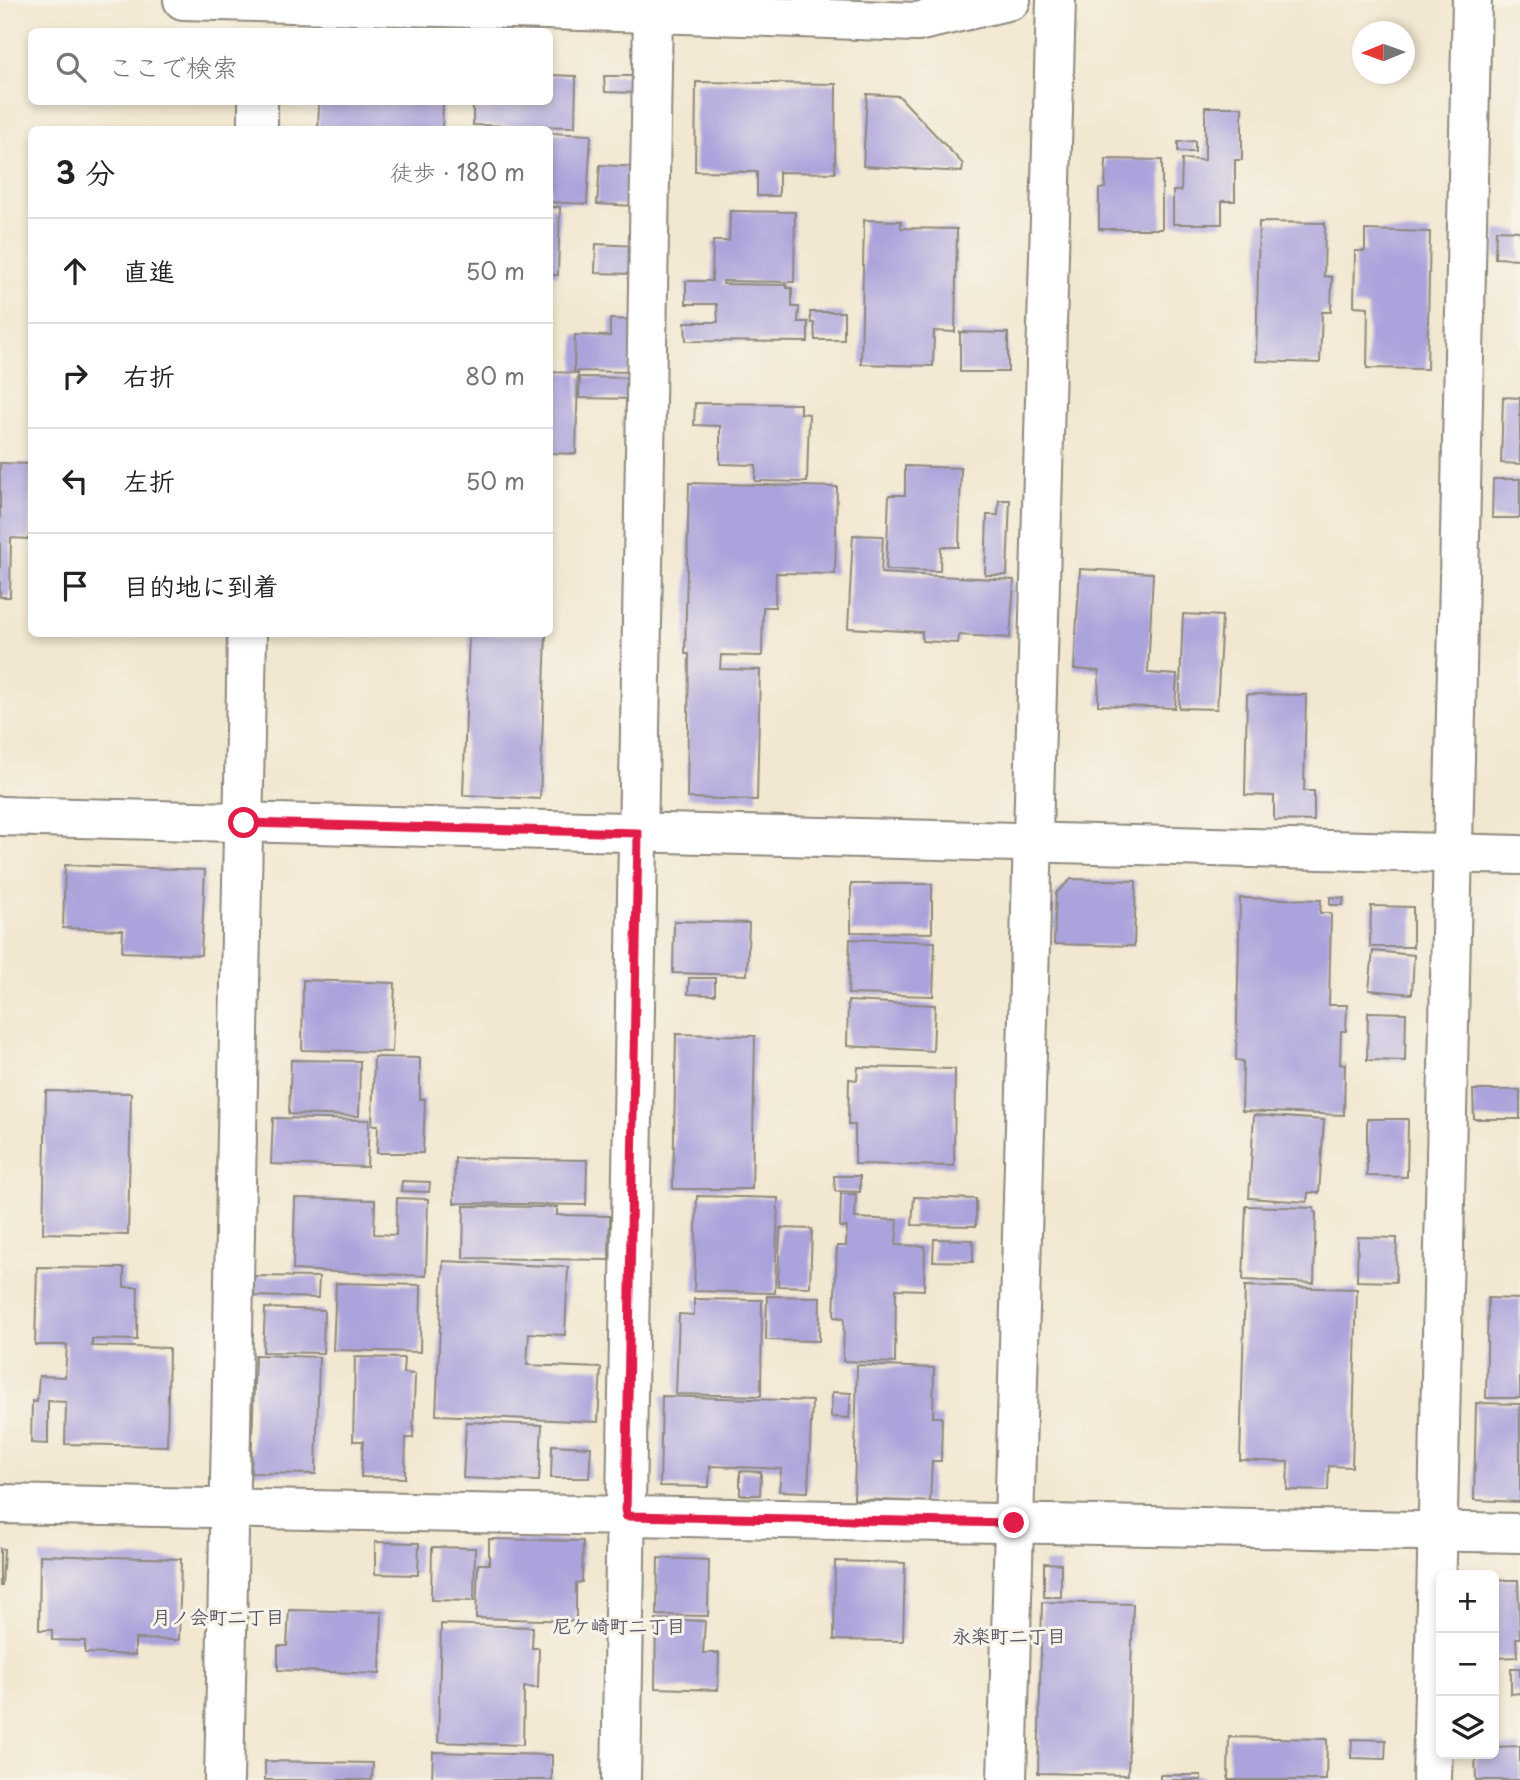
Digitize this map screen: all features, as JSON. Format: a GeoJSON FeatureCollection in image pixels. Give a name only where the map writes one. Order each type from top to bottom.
{"type":"FeatureCollection","features":[{"type":"Feature","properties":{"kind":"street"},"geometry":{"type":"LineString","coordinates":[[183,0],[260,11],[653,13],[917,22],[1011,0]]}},
{"type":"Feature","properties":{"kind":"street"},"geometry":{"type":"LineString","coordinates":[[1007,1780],[1056,0]]}},
{"type":"Feature","properties":{"kind":"street"},"geometry":{"type":"LineString","coordinates":[[1432,1780],[1472,0]]}},
{"type":"Feature","properties":{"kind":"street"},"geometry":{"type":"LineString","coordinates":[[621,1780],[653,13]]}},
{"type":"Feature","properties":{"kind":"street"},"geometry":{"type":"LineString","coordinates":[[258,105],[258,126]]}},
{"type":"Feature","properties":{"kind":"street"},"geometry":{"type":"LineString","coordinates":[[224,1780],[247,637]]}},
{"type":"Feature","properties":{"kind":"street"},"geometry":{"type":"LineString","coordinates":[[0,816],[1520,855]]}},
{"type":"Feature","properties":{"kind":"street"},"geometry":{"type":"LineString","coordinates":[[0,1504],[1520,1532]]}},
{"type":"Feature","properties":{"kind":"building"},"geometry":{"type":"Polygon","coordinates":[[[553,75],[576,76],[575,127],[473,125],[473,105],[553,105],[553,75]]]}},
{"type":"Feature","properties":{"kind":"building"},"geometry":{"type":"Polygon","coordinates":[[[604,76],[637,76],[638,93],[605,92],[604,76]]]}},
{"type":"Feature","properties":{"kind":"building"},"geometry":{"type":"Polygon","coordinates":[[[696,82],[836,84],[835,173],[779,172],[779,196],[757,196],[757,172],[695,171],[696,82]]]}},
{"type":"Feature","properties":{"kind":"building"},"geometry":{"type":"Polygon","coordinates":[[[867,94],[899,96],[963,164],[962,172],[863,166],[867,94]]]}},
{"type":"Feature","properties":{"kind":"building"},"geometry":{"type":"Polygon","coordinates":[[[319,105],[443,105],[442,126],[318,126],[319,105]]]}},
{"type":"Feature","properties":{"kind":"building"},"geometry":{"type":"Polygon","coordinates":[[[1205,107],[1242,107],[1242,160],[1235,160],[1235,201],[1222,201],[1222,224],[1173,224],[1173,191],[1181,191],[1182,159],[1205,160],[1205,107]]]}},
{"type":"Feature","properties":{"kind":"building"},"geometry":{"type":"Polygon","coordinates":[[[553,133],[591,135],[587,204],[553,202],[553,133]]]}},
{"type":"Feature","properties":{"kind":"building"},"geometry":{"type":"Polygon","coordinates":[[[1195,141],[1195,152],[1178,152],[1178,142],[1195,141]]]}},
{"type":"Feature","properties":{"kind":"building"},"geometry":{"type":"Polygon","coordinates":[[[1106,159],[1162,160],[1162,229],[1099,229],[1099,189],[1105,188],[1106,159]]]}},
{"type":"Feature","properties":{"kind":"building"},"geometry":{"type":"Polygon","coordinates":[[[600,165],[638,167],[635,206],[597,204],[600,165]]]}},
{"type":"Feature","properties":{"kind":"building"},"geometry":{"type":"Polygon","coordinates":[[[553,207],[560,207],[558,275],[553,275],[553,207]]]}},
{"type":"Feature","properties":{"kind":"building"},"geometry":{"type":"Polygon","coordinates":[[[730,211],[795,212],[794,282],[723,281],[723,284],[787,285],[787,288],[792,288],[792,307],[799,307],[798,322],[808,322],[808,342],[686,341],[685,322],[718,322],[717,304],[686,304],[686,281],[712,281],[713,241],[729,241],[730,211]]]}},
{"type":"Feature","properties":{"kind":"building"},"geometry":{"type":"Polygon","coordinates":[[[864,220],[901,221],[901,228],[957,229],[955,332],[934,331],[933,366],[861,364],[864,220]]]}},
{"type":"Feature","properties":{"kind":"building"},"geometry":{"type":"Polygon","coordinates":[[[1259,222],[1325,223],[1324,276],[1332,277],[1331,312],[1322,312],[1320,363],[1256,361],[1259,222]]]}},
{"type":"Feature","properties":{"kind":"building"},"geometry":{"type":"Polygon","coordinates":[[[1365,230],[1430,232],[1427,369],[1367,368],[1368,307],[1354,306],[1355,251],[1365,251],[1365,230]]]}},
{"type":"Feature","properties":{"kind":"building"},"geometry":{"type":"Polygon","coordinates":[[[1496,230],[1520,231],[1520,259],[1495,258],[1496,230]]]}},
{"type":"Feature","properties":{"kind":"building"},"geometry":{"type":"Polygon","coordinates":[[[596,244],[636,246],[635,274],[595,273],[596,244]]]}},
{"type":"Feature","properties":{"kind":"building"},"geometry":{"type":"Polygon","coordinates":[[[810,312],[844,312],[844,340],[815,340],[810,312]]]}},
{"type":"Feature","properties":{"kind":"building"},"geometry":{"type":"Polygon","coordinates":[[[610,319],[634,320],[629,372],[574,371],[575,335],[610,336],[610,319]]]}},
{"type":"Feature","properties":{"kind":"building"},"geometry":{"type":"Polygon","coordinates":[[[960,332],[1008,333],[1008,372],[960,372],[960,332]]]}},
{"type":"Feature","properties":{"kind":"building"},"geometry":{"type":"Polygon","coordinates":[[[553,372],[578,373],[576,454],[553,453],[553,372]]]}},
{"type":"Feature","properties":{"kind":"building"},"geometry":{"type":"Polygon","coordinates":[[[580,377],[634,378],[633,399],[579,398],[580,377]]]}},
{"type":"Feature","properties":{"kind":"building"},"geometry":{"type":"Polygon","coordinates":[[[1503,397],[1520,398],[1520,464],[1501,463],[1503,397]]]}},
{"type":"Feature","properties":{"kind":"building"},"geometry":{"type":"Polygon","coordinates":[[[695,403],[800,404],[800,413],[809,414],[807,482],[755,481],[756,465],[720,464],[720,426],[694,425],[695,403]]]}},
{"type":"Feature","properties":{"kind":"building"},"geometry":{"type":"Polygon","coordinates":[[[0,463],[28,464],[28,539],[11,538],[10,597],[0,597],[0,463]]]}},
{"type":"Feature","properties":{"kind":"building"},"geometry":{"type":"Polygon","coordinates":[[[905,466],[961,468],[959,547],[941,547],[940,571],[886,570],[889,495],[905,495],[905,466]]]}},
{"type":"Feature","properties":{"kind":"building"},"geometry":{"type":"Polygon","coordinates":[[[1493,479],[1520,479],[1520,518],[1492,518],[1493,479]]]}},
{"type":"Feature","properties":{"kind":"building"},"geometry":{"type":"Polygon","coordinates":[[[689,483],[837,487],[835,574],[776,573],[775,607],[763,607],[762,656],[721,655],[720,669],[760,670],[757,800],[687,798],[689,654],[685,654],[689,483]]]}},
{"type":"Feature","properties":{"kind":"building"},"geometry":{"type":"Polygon","coordinates":[[[999,500],[1010,500],[1007,575],[985,575],[987,515],[998,515],[999,500]]]}},
{"type":"Feature","properties":{"kind":"building"},"geometry":{"type":"Polygon","coordinates":[[[853,535],[883,536],[881,573],[1014,580],[1010,638],[959,635],[958,643],[922,641],[922,632],[848,628],[853,535]]]}},
{"type":"Feature","properties":{"kind":"building"},"geometry":{"type":"Polygon","coordinates":[[[1080,569],[1153,573],[1148,673],[1177,675],[1175,708],[1098,705],[1099,671],[1074,669],[1080,569]]]}},
{"type":"Feature","properties":{"kind":"building"},"geometry":{"type":"Polygon","coordinates":[[[1183,614],[1222,616],[1217,709],[1179,708],[1183,614]]]}},
{"type":"Feature","properties":{"kind":"building"},"geometry":{"type":"Polygon","coordinates":[[[469,637],[546,637],[540,799],[463,795],[469,637]]]}},
{"type":"Feature","properties":{"kind":"building"},"geometry":{"type":"Polygon","coordinates":[[[1247,694],[1306,695],[1304,791],[1314,791],[1314,821],[1274,820],[1274,796],[1245,795],[1247,694]]]}},
{"type":"Feature","properties":{"kind":"building"},"geometry":{"type":"Polygon","coordinates":[[[65,865],[205,870],[201,955],[122,952],[123,930],[63,928],[65,865]]]}},
{"type":"Feature","properties":{"kind":"building"},"geometry":{"type":"Polygon","coordinates":[[[1071,879],[1136,881],[1134,946],[1054,944],[1056,893],[1071,879]]]}},
{"type":"Feature","properties":{"kind":"building"},"geometry":{"type":"Polygon","coordinates":[[[851,884],[932,884],[932,933],[851,932],[851,884]]]}},
{"type":"Feature","properties":{"kind":"building"},"geometry":{"type":"Polygon","coordinates":[[[1330,897],[1344,898],[1343,905],[1330,905],[1330,897]]]}},
{"type":"Feature","properties":{"kind":"building"},"geometry":{"type":"Polygon","coordinates":[[[1240,898],[1321,900],[1320,913],[1331,913],[1329,1005],[1347,1005],[1346,1031],[1341,1031],[1340,1064],[1345,1064],[1344,1115],[1242,1111],[1243,1061],[1236,1060],[1240,898]]]}},
{"type":"Feature","properties":{"kind":"building"},"geometry":{"type":"Polygon","coordinates":[[[1371,906],[1413,907],[1413,947],[1370,947],[1371,906]]]}},
{"type":"Feature","properties":{"kind":"building"},"geometry":{"type":"Polygon","coordinates":[[[674,921],[749,923],[747,975],[673,973],[674,921]]]}},
{"type":"Feature","properties":{"kind":"building"},"geometry":{"type":"Polygon","coordinates":[[[850,939],[935,942],[933,996],[848,994],[850,939]]]}},
{"type":"Feature","properties":{"kind":"building"},"geometry":{"type":"Polygon","coordinates":[[[1373,951],[1414,955],[1412,994],[1369,990],[1373,951]]]}},
{"type":"Feature","properties":{"kind":"building"},"geometry":{"type":"Polygon","coordinates":[[[689,978],[715,978],[715,995],[688,994],[689,978]]]}},
{"type":"Feature","properties":{"kind":"building"},"geometry":{"type":"Polygon","coordinates":[[[303,980],[395,983],[392,1052],[302,1050],[303,980]]]}},
{"type":"Feature","properties":{"kind":"building"},"geometry":{"type":"Polygon","coordinates":[[[848,1001],[935,1005],[933,1051],[847,1046],[848,1001]]]}},
{"type":"Feature","properties":{"kind":"building"},"geometry":{"type":"Polygon","coordinates":[[[1368,1012],[1406,1013],[1405,1061],[1367,1060],[1368,1012]]]}},
{"type":"Feature","properties":{"kind":"building"},"geometry":{"type":"Polygon","coordinates":[[[676,1034],[755,1036],[752,1189],[673,1189],[676,1034]]]}},
{"type":"Feature","properties":{"kind":"building"},"geometry":{"type":"Polygon","coordinates":[[[374,1057],[420,1058],[420,1099],[425,1099],[423,1153],[377,1153],[378,1125],[372,1125],[374,1057]]]}},
{"type":"Feature","properties":{"kind":"building"},"geometry":{"type":"Polygon","coordinates":[[[291,1060],[360,1061],[359,1116],[289,1114],[291,1060]]]}},
{"type":"Feature","properties":{"kind":"building"},"geometry":{"type":"Polygon","coordinates":[[[858,1067],[955,1069],[954,1166],[855,1164],[855,1125],[848,1125],[849,1079],[857,1080],[858,1067]]]}},
{"type":"Feature","properties":{"kind":"building"},"geometry":{"type":"Polygon","coordinates":[[[1473,1090],[1520,1090],[1520,1119],[1474,1119],[1473,1090]]]}},
{"type":"Feature","properties":{"kind":"building"},"geometry":{"type":"Polygon","coordinates":[[[46,1091],[131,1093],[128,1235],[43,1233],[46,1091]]]}},
{"type":"Feature","properties":{"kind":"building"},"geometry":{"type":"Polygon","coordinates":[[[1254,1115],[1324,1120],[1319,1193],[1308,1193],[1307,1202],[1249,1198],[1254,1115]]]}},
{"type":"Feature","properties":{"kind":"building"},"geometry":{"type":"Polygon","coordinates":[[[273,1118],[369,1120],[367,1167],[271,1164],[273,1118]]]}},
{"type":"Feature","properties":{"kind":"building"},"geometry":{"type":"Polygon","coordinates":[[[1367,1119],[1408,1119],[1407,1177],[1367,1176],[1367,1119]]]}},
{"type":"Feature","properties":{"kind":"building"},"geometry":{"type":"Polygon","coordinates":[[[455,1158],[587,1160],[586,1205],[454,1203],[455,1158]]]}},
{"type":"Feature","properties":{"kind":"building"},"geometry":{"type":"Polygon","coordinates":[[[834,1176],[860,1176],[860,1192],[835,1191],[834,1176]]]}},
{"type":"Feature","properties":{"kind":"building"},"geometry":{"type":"Polygon","coordinates":[[[402,1181],[430,1182],[429,1192],[401,1191],[402,1181]]]}},
{"type":"Feature","properties":{"kind":"building"},"geometry":{"type":"Polygon","coordinates":[[[841,1194],[856,1194],[855,1218],[898,1220],[896,1245],[925,1246],[924,1290],[896,1289],[895,1363],[843,1361],[844,1318],[834,1317],[837,1246],[846,1246],[847,1227],[840,1227],[841,1194]]]}},
{"type":"Feature","properties":{"kind":"building"},"geometry":{"type":"Polygon","coordinates":[[[697,1196],[778,1198],[775,1293],[694,1291],[697,1196]]]}},
{"type":"Feature","properties":{"kind":"building"},"geometry":{"type":"Polygon","coordinates":[[[914,1197],[976,1199],[976,1226],[912,1225],[914,1197]]]}},
{"type":"Feature","properties":{"kind":"building"},"geometry":{"type":"Polygon","coordinates":[[[295,1198],[375,1200],[374,1234],[396,1235],[397,1198],[428,1199],[426,1276],[293,1270],[295,1198]]]}},
{"type":"Feature","properties":{"kind":"building"},"geometry":{"type":"Polygon","coordinates":[[[464,1206],[557,1207],[557,1215],[610,1216],[609,1260],[463,1258],[464,1206]]]}},
{"type":"Feature","properties":{"kind":"building"},"geometry":{"type":"Polygon","coordinates":[[[1246,1206],[1314,1208],[1314,1283],[1243,1280],[1246,1206]]]}},
{"type":"Feature","properties":{"kind":"building"},"geometry":{"type":"Polygon","coordinates":[[[780,1228],[812,1229],[810,1287],[778,1286],[780,1228]]]}},
{"type":"Feature","properties":{"kind":"building"},"geometry":{"type":"Polygon","coordinates":[[[1358,1237],[1397,1238],[1396,1282],[1357,1281],[1358,1237]]]}},
{"type":"Feature","properties":{"kind":"building"},"geometry":{"type":"Polygon","coordinates":[[[934,1239],[973,1240],[973,1262],[933,1261],[934,1239]]]}},
{"type":"Feature","properties":{"kind":"building"},"geometry":{"type":"Polygon","coordinates":[[[443,1261],[568,1267],[565,1335],[529,1333],[527,1365],[601,1368],[598,1422],[436,1415],[443,1261]]]}},
{"type":"Feature","properties":{"kind":"building"},"geometry":{"type":"Polygon","coordinates":[[[37,1267],[124,1268],[124,1287],[138,1287],[137,1340],[92,1339],[92,1346],[169,1348],[167,1446],[65,1444],[66,1402],[48,1401],[48,1444],[31,1443],[32,1401],[37,1402],[39,1376],[65,1377],[67,1345],[35,1345],[37,1267]]]}},
{"type":"Feature","properties":{"kind":"building"},"geometry":{"type":"Polygon","coordinates":[[[254,1276],[319,1277],[318,1298],[254,1296],[254,1276]]]}},
{"type":"Feature","properties":{"kind":"building"},"geometry":{"type":"Polygon","coordinates":[[[336,1283],[421,1285],[420,1352],[333,1350],[336,1283]]]}},
{"type":"Feature","properties":{"kind":"building"},"geometry":{"type":"Polygon","coordinates":[[[1245,1286],[1357,1289],[1352,1467],[1329,1466],[1328,1491],[1287,1490],[1288,1462],[1240,1460],[1245,1286]]]}},
{"type":"Feature","properties":{"kind":"building"},"geometry":{"type":"Polygon","coordinates":[[[767,1296],[820,1297],[819,1341],[766,1340],[767,1296]]]}},
{"type":"Feature","properties":{"kind":"building"},"geometry":{"type":"Polygon","coordinates":[[[1488,1298],[1520,1299],[1520,1398],[1486,1398],[1488,1298]]]}},
{"type":"Feature","properties":{"kind":"building"},"geometry":{"type":"Polygon","coordinates":[[[694,1299],[762,1300],[761,1396],[676,1394],[679,1314],[694,1315],[694,1299]]]}},
{"type":"Feature","properties":{"kind":"building"},"geometry":{"type":"Polygon","coordinates":[[[265,1308],[324,1310],[323,1353],[263,1352],[265,1308]]]}},
{"type":"Feature","properties":{"kind":"building"},"geometry":{"type":"Polygon","coordinates":[[[255,1355],[319,1357],[316,1474],[251,1473],[255,1355]]]}},
{"type":"Feature","properties":{"kind":"building"},"geometry":{"type":"Polygon","coordinates":[[[355,1357],[404,1358],[403,1373],[415,1374],[413,1438],[406,1438],[405,1478],[361,1477],[363,1441],[353,1441],[355,1357]]]}},
{"type":"Feature","properties":{"kind":"building"},"geometry":{"type":"Polygon","coordinates":[[[857,1365],[934,1368],[933,1417],[942,1417],[941,1461],[932,1461],[930,1502],[854,1499],[857,1365]]]}},
{"type":"Feature","properties":{"kind":"building"},"geometry":{"type":"Polygon","coordinates":[[[832,1392],[851,1393],[849,1418],[831,1417],[832,1392]]]}},
{"type":"Feature","properties":{"kind":"building"},"geometry":{"type":"Polygon","coordinates":[[[662,1396],[812,1401],[808,1492],[779,1491],[781,1469],[763,1468],[710,1466],[709,1487],[660,1486],[662,1396]]]}},
{"type":"Feature","properties":{"kind":"building"},"geometry":{"type":"Polygon","coordinates":[[[1476,1403],[1520,1404],[1520,1502],[1474,1500],[1476,1403]]]}},
{"type":"Feature","properties":{"kind":"building"},"geometry":{"type":"Polygon","coordinates":[[[466,1422],[542,1425],[539,1481],[463,1478],[466,1422]]]}},
{"type":"Feature","properties":{"kind":"building"},"geometry":{"type":"Polygon","coordinates":[[[552,1445],[591,1447],[589,1478],[551,1478],[552,1445]]]}},
{"type":"Feature","properties":{"kind":"building"},"geometry":{"type":"Polygon","coordinates":[[[740,1471],[761,1472],[760,1495],[740,1495],[740,1471]]]}},
{"type":"Feature","properties":{"kind":"building"},"geometry":{"type":"Polygon","coordinates":[[[489,1539],[583,1541],[582,1582],[576,1583],[576,1621],[476,1618],[478,1564],[489,1564],[489,1539]]]}},
{"type":"Feature","properties":{"kind":"building"},"geometry":{"type":"Polygon","coordinates":[[[375,1542],[419,1543],[418,1575],[375,1574],[375,1542]]]}},
{"type":"Feature","properties":{"kind":"building"},"geometry":{"type":"Polygon","coordinates":[[[432,1547],[475,1548],[474,1601],[431,1600],[432,1547]]]}},
{"type":"Feature","properties":{"kind":"building"},"geometry":{"type":"Polygon","coordinates":[[[0,1548],[4,1549],[2,1586],[0,1586],[0,1548]]]}},
{"type":"Feature","properties":{"kind":"building"},"geometry":{"type":"Polygon","coordinates":[[[40,1555],[181,1559],[179,1640],[135,1639],[135,1655],[85,1653],[85,1641],[52,1640],[52,1630],[39,1630],[40,1555]]]}},
{"type":"Feature","properties":{"kind":"building"},"geometry":{"type":"Polygon","coordinates":[[[658,1558],[709,1560],[708,1616],[657,1615],[658,1558]]]}},
{"type":"Feature","properties":{"kind":"building"},"geometry":{"type":"Polygon","coordinates":[[[835,1561],[905,1563],[903,1641],[834,1640],[835,1561]]]}},
{"type":"Feature","properties":{"kind":"building"},"geometry":{"type":"Polygon","coordinates":[[[1044,1563],[1061,1564],[1061,1597],[1044,1597],[1044,1563]]]}},
{"type":"Feature","properties":{"kind":"building"},"geometry":{"type":"Polygon","coordinates":[[[1499,1580],[1518,1580],[1520,1638],[1516,1638],[1517,1657],[1499,1658],[1499,1580]]]}},
{"type":"Feature","properties":{"kind":"building"},"geometry":{"type":"Polygon","coordinates":[[[1042,1602],[1133,1604],[1128,1775],[1038,1773],[1042,1602]]]}},
{"type":"Feature","properties":{"kind":"building"},"geometry":{"type":"Polygon","coordinates":[[[289,1610],[382,1612],[380,1674],[278,1670],[278,1646],[287,1646],[289,1610]]]}},
{"type":"Feature","properties":{"kind":"building"},"geometry":{"type":"Polygon","coordinates":[[[656,1619],[705,1621],[703,1653],[719,1653],[718,1690],[655,1688],[656,1619]]]}},
{"type":"Feature","properties":{"kind":"building"},"geometry":{"type":"Polygon","coordinates":[[[441,1624],[533,1627],[532,1648],[539,1648],[538,1688],[524,1687],[523,1745],[438,1742],[441,1624]]]}},
{"type":"Feature","properties":{"kind":"building"},"geometry":{"type":"Polygon","coordinates":[[[1511,1668],[1520,1668],[1520,1693],[1511,1694],[1511,1668]]]}},
{"type":"Feature","properties":{"kind":"building"},"geometry":{"type":"Polygon","coordinates":[[[1229,1737],[1327,1739],[1326,1780],[1228,1780],[1229,1737]]]}},
{"type":"Feature","properties":{"kind":"building"},"geometry":{"type":"Polygon","coordinates":[[[1352,1739],[1386,1740],[1385,1759],[1351,1758],[1352,1739]]]}},
{"type":"Feature","properties":{"kind":"building"},"geometry":{"type":"Polygon","coordinates":[[[1520,1746],[1520,1780],[1476,1780],[1475,1759],[1499,1759],[1499,1747],[1520,1746]]]}},
{"type":"Feature","properties":{"kind":"building"},"geometry":{"type":"Polygon","coordinates":[[[433,1752],[552,1755],[552,1780],[432,1780],[433,1752]]]}},
{"type":"Feature","properties":{"kind":"building"},"geometry":{"type":"Polygon","coordinates":[[[265,1761],[373,1763],[372,1780],[265,1780],[265,1761]]]}},
{"type":"Feature","properties":{"kind":"building"},"geometry":{"type":"Polygon","coordinates":[[[1160,1775],[1201,1775],[1201,1780],[1160,1780],[1160,1775]]]}},
{"type":"Feature","properties":{"kind":"district","name":"月ノ会町二丁目"},"geometry":{"type":"Point","coordinates":[218,1617]}},
{"type":"Feature","properties":{"kind":"district","name":"尼ケ崎町二丁目"},"geometry":{"type":"Point","coordinates":[619,1626]}},
{"type":"Feature","properties":{"kind":"district","name":"永楽町二丁目"},"geometry":{"type":"Point","coordinates":[1009,1636]}},
{"type":"Feature","properties":{"kind":"route"},"geometry":{"type":"LineString","coordinates":[[244,823],[638,833],[626,1516],[1014,1523]]}}]}
